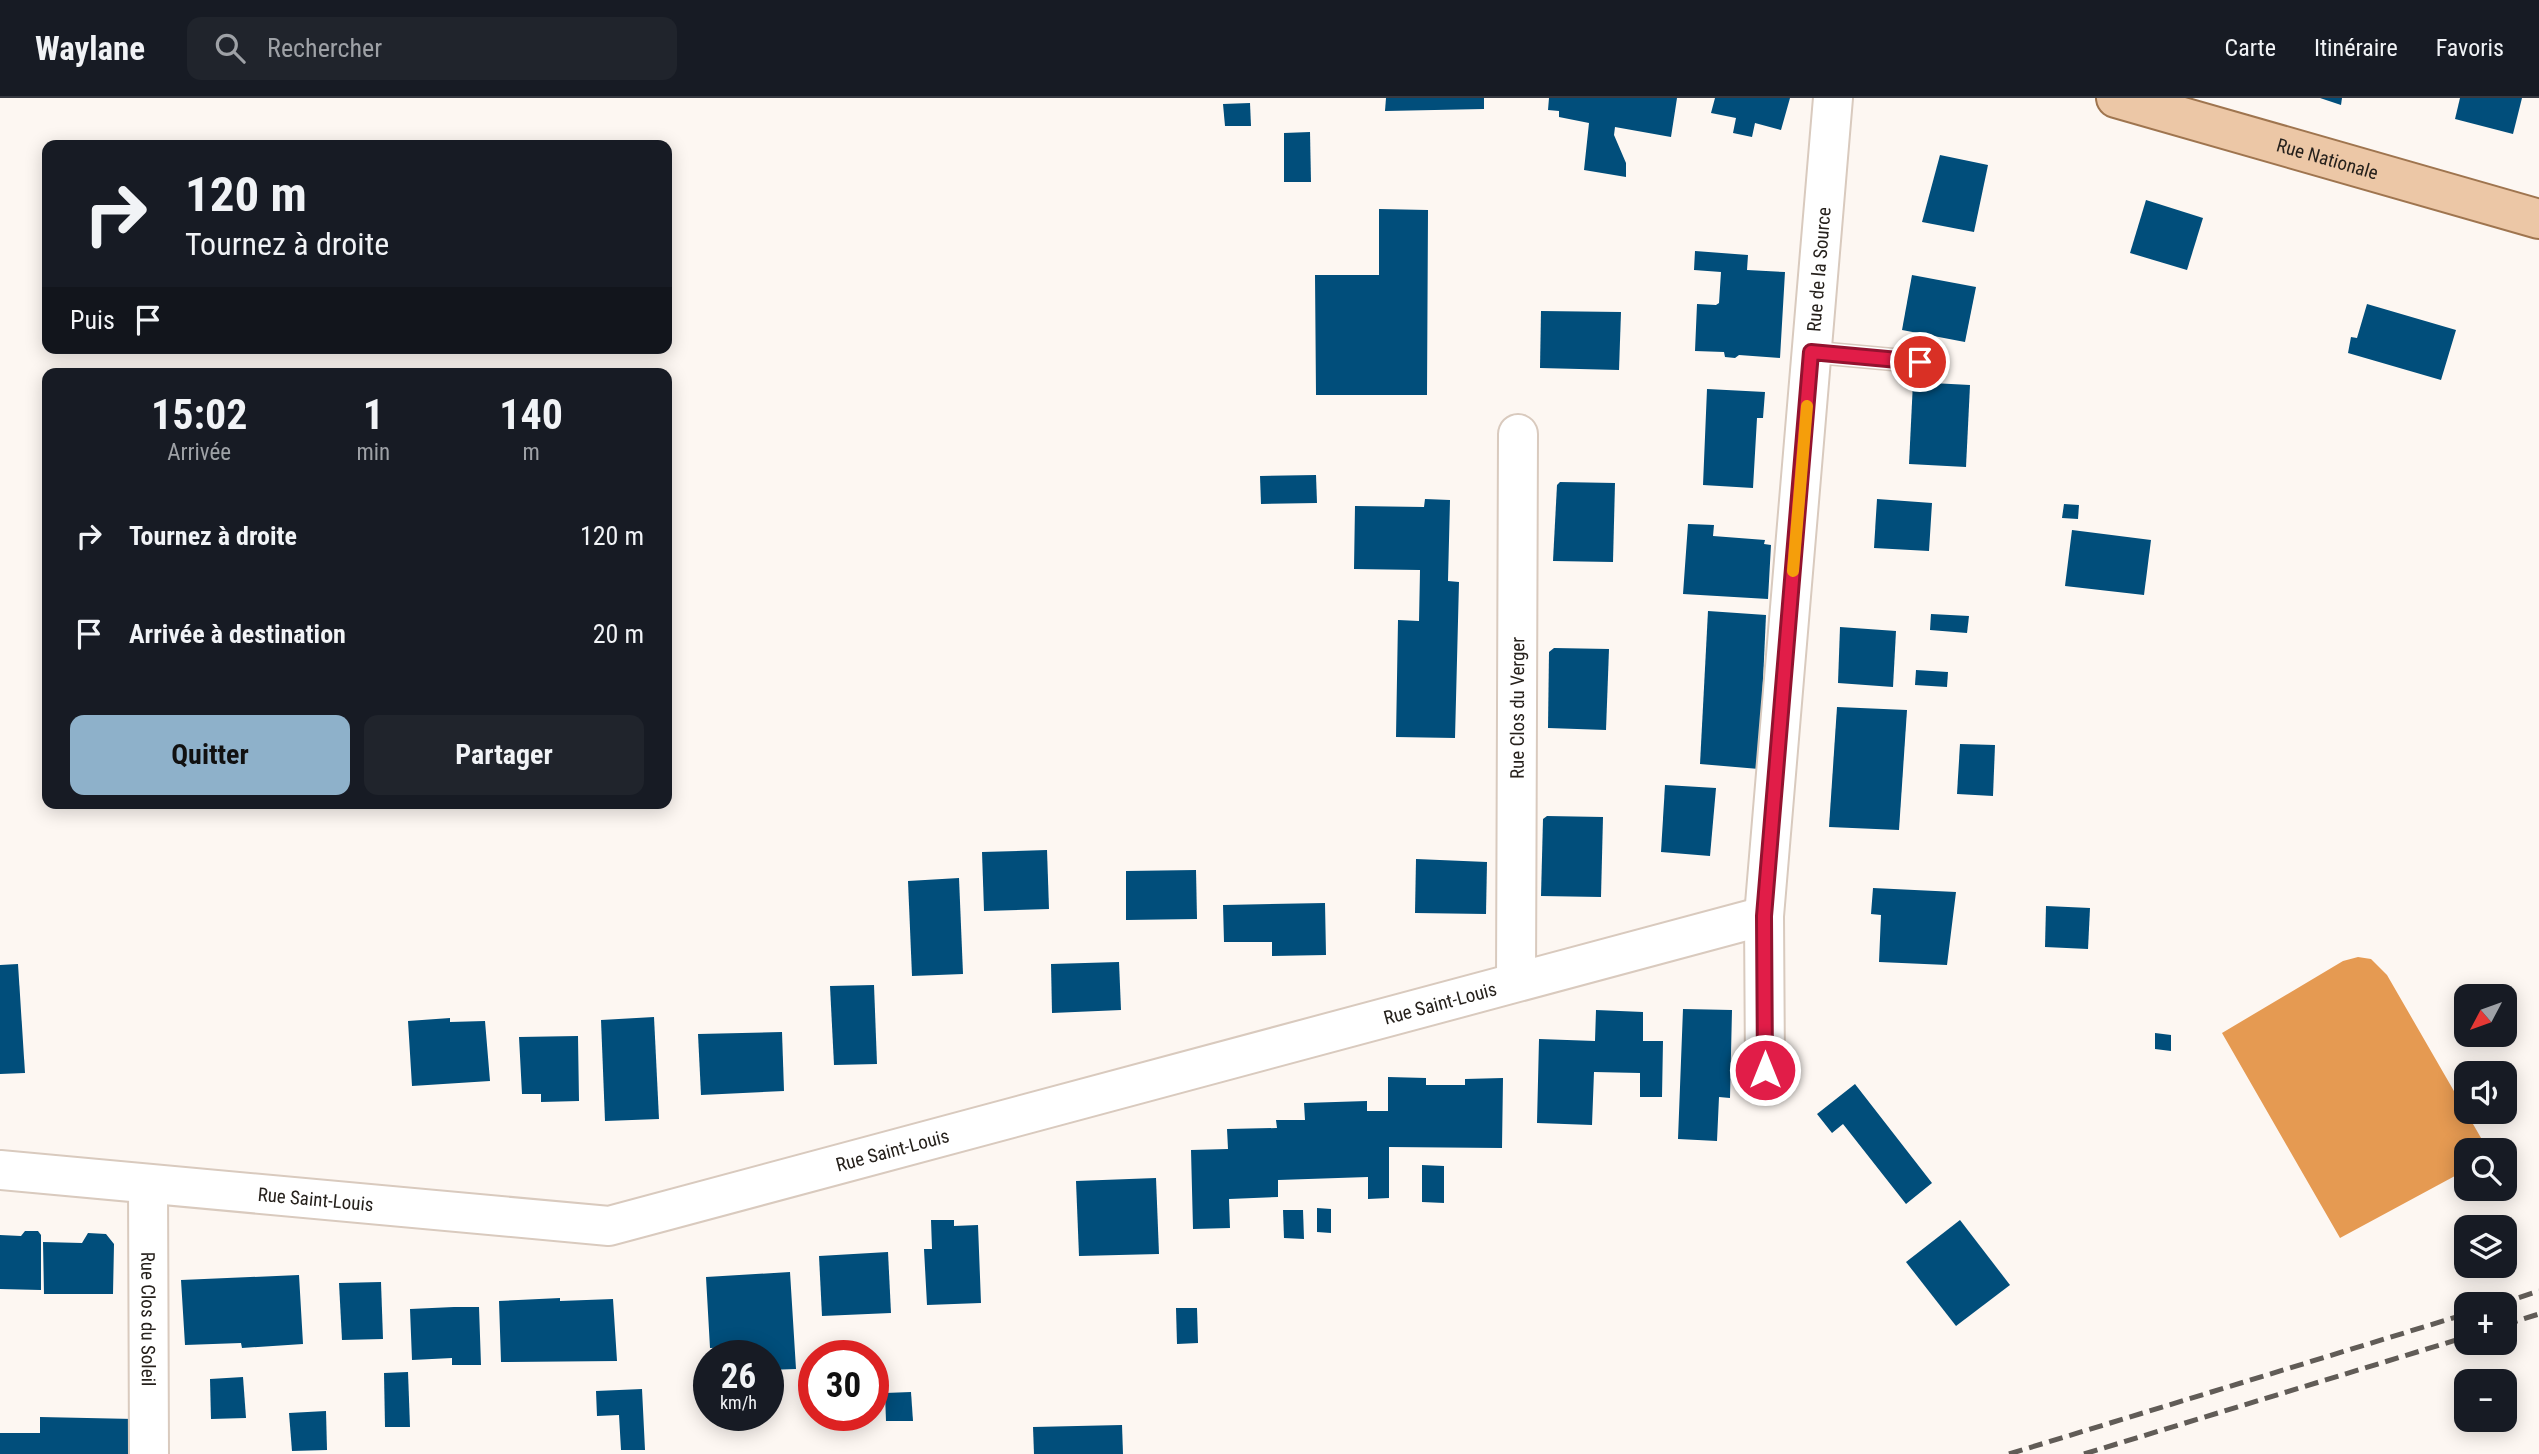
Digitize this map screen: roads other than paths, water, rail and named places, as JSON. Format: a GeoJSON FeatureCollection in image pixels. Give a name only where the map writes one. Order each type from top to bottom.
{"type":"FeatureCollection","features":[{"type":"Feature","properties":{"kind":"main road","name":"Rue Nationale"},"geometry":{"type":"LineString","coordinates":[[2116,98],[2539,219]]}},
{"type":"Feature","properties":{"kind":"street","name":"Rue de la Source"},"geometry":{"type":"LineString","coordinates":[[1765,1070],[1764,916],[1833,98]]}},
{"type":"Feature","properties":{"kind":"street","name":"Rue Clos du Verger"},"geometry":{"type":"LineString","coordinates":[[1516,981],[1518,434]]}},
{"type":"Feature","properties":{"kind":"street","name":"Rue Saint-Louis"},"geometry":{"type":"LineString","coordinates":[[0,1170],[609,1226],[1764,916]]}},
{"type":"Feature","properties":{"kind":"street","name":"Rue Clos du Soleil"},"geometry":{"type":"LineString","coordinates":[[148,1184],[149,1454]]}},
{"type":"Feature","properties":{"kind":"lane"},"geometry":{"type":"LineString","coordinates":[[1811,352],[1920,362]]}},
{"type":"Feature","properties":{"kind":"railway"},"geometry":{"type":"LineString","coordinates":[[2517,1298],[2539,1291]]}},
{"type":"Feature","properties":{"kind":"railway"},"geometry":{"type":"LineString","coordinates":[[2517,1321],[2539,1314]]}},
{"type":"Feature","properties":{"kind":"railway"},"geometry":{"type":"LineString","coordinates":[[2009,1454],[2454,1318]]}},
{"type":"Feature","properties":{"kind":"railway"},"geometry":{"type":"LineString","coordinates":[[2084,1454],[2454,1341]]}}]}
